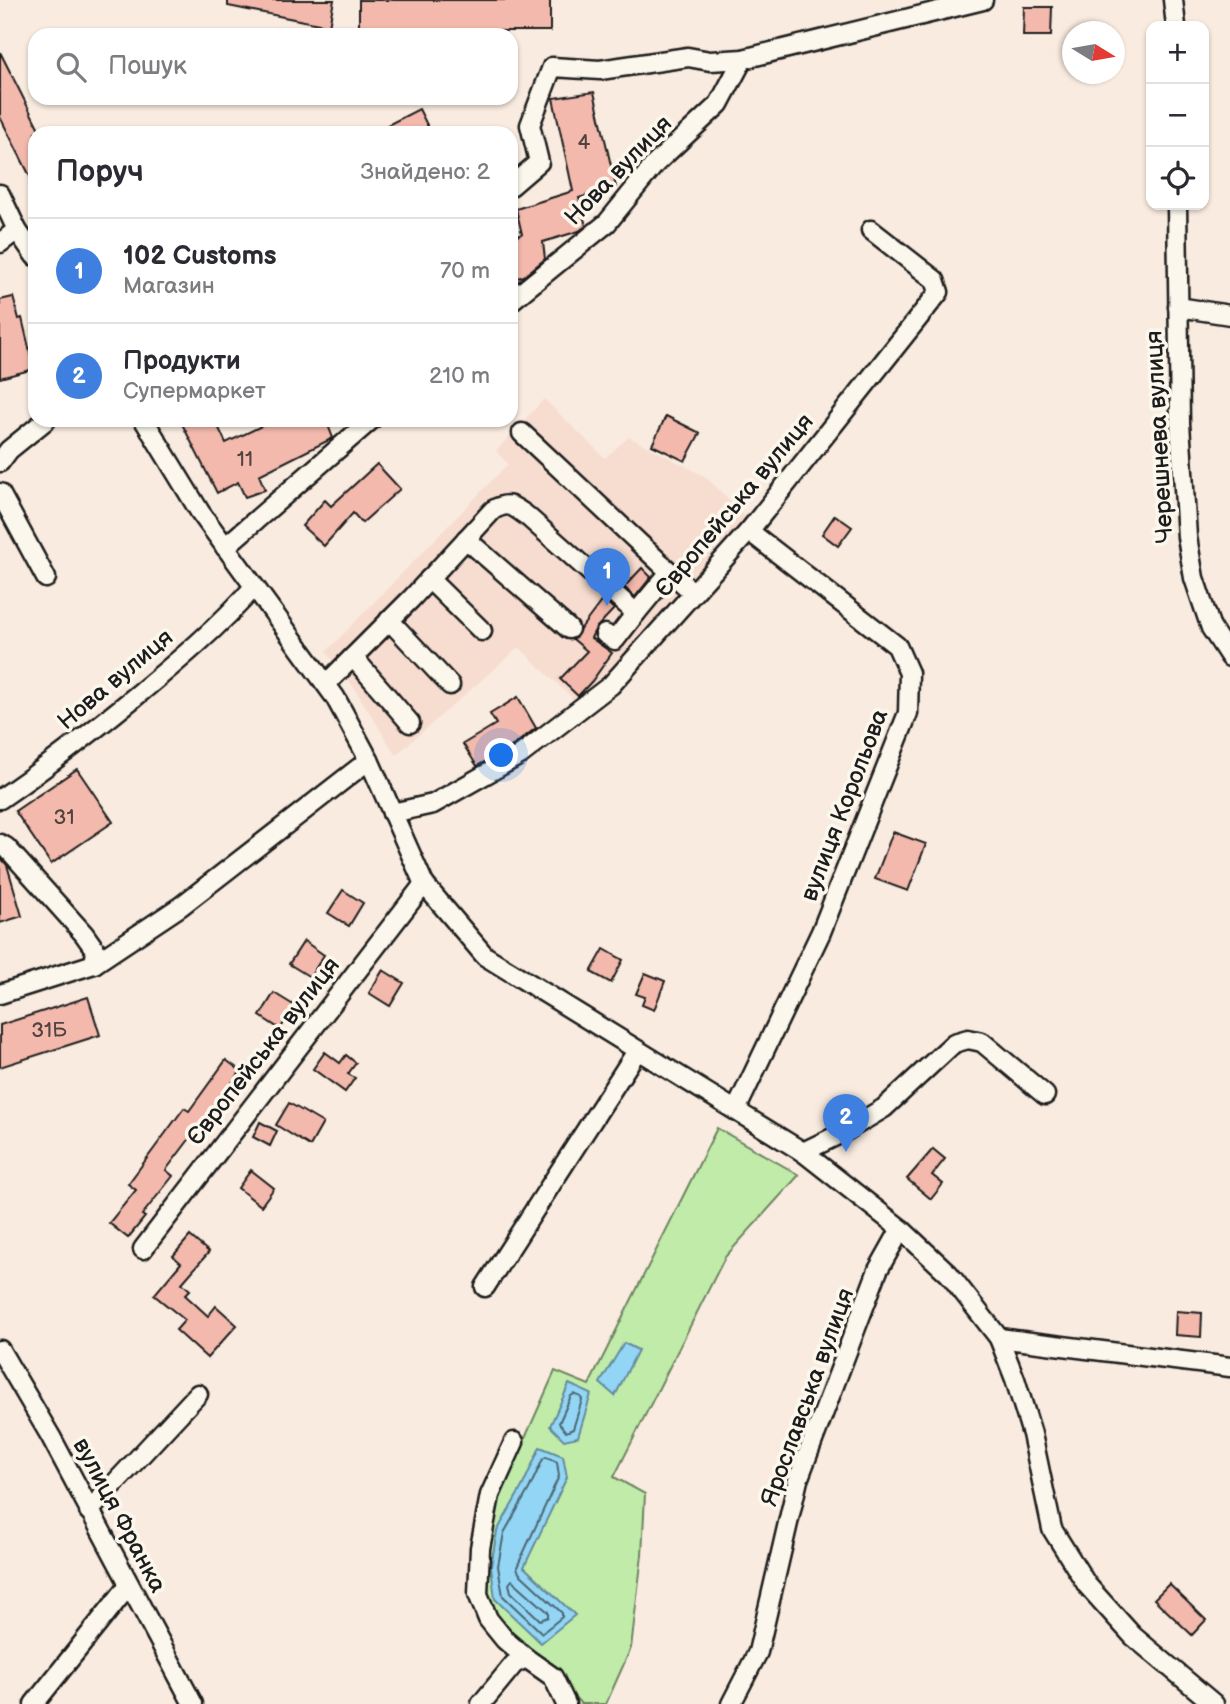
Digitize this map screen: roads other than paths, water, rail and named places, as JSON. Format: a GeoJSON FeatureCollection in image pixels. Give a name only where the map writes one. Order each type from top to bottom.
{"type":"FeatureCollection","features":[{"type":"Feature","properties":{"kind":"street"},"geometry":{"type":"LineString","coordinates":[[518,180],[539,162],[530,125],[552,67],[600,70],[688,57],[710,61],[743,59],[983,0]]}},
{"type":"Feature","properties":{"kind":"street"},"geometry":{"type":"LineString","coordinates":[[1173,0],[1175,21]]}},
{"type":"Feature","properties":{"kind":"street","name":"Нова вулиця"},"geometry":{"type":"LineString","coordinates":[[518,295],[607,223],[655,164],[719,104],[743,59]]}},
{"type":"Feature","properties":{"kind":"street"},"geometry":{"type":"LineString","coordinates":[[0,194],[17,230],[28,246]]}},
{"type":"Feature","properties":{"kind":"street","name":"Черешнева вулиця"},"geometry":{"type":"LineString","coordinates":[[1177,210],[1186,537],[1194,578],[1210,628],[1230,657]]}},
{"type":"Feature","properties":{"kind":"street"},"geometry":{"type":"LineString","coordinates":[[0,243],[17,230]]}},
{"type":"Feature","properties":{"kind":"street","name":"Європейська вулиця"},"geometry":{"type":"LineString","coordinates":[[392,813],[433,804],[520,755],[611,685],[749,531],[939,292],[936,280],[871,230]]}},
{"type":"Feature","properties":{"kind":"street"},"geometry":{"type":"LineString","coordinates":[[1178,307],[1230,315]]}},
{"type":"Feature","properties":{"kind":"street"},"geometry":{"type":"LineString","coordinates":[[0,462],[9,450],[37,427]]}},
{"type":"Feature","properties":{"kind":"street"},"geometry":{"type":"LineString","coordinates":[[148,427],[200,512],[335,697],[369,760],[424,884],[485,956],[803,1152],[901,1229],[949,1274],[999,1338],[1032,1434],[1052,1529],[1087,1585],[1133,1636],[1214,1704]]}},
{"type":"Feature","properties":{"kind":"street"},"geometry":{"type":"LineString","coordinates":[[225,547],[363,427]]}},
{"type":"Feature","properties":{"kind":"street"},"geometry":{"type":"LineString","coordinates":[[522,433],[687,587]]}},
{"type":"Feature","properties":{"kind":"street"},"geometry":{"type":"LineString","coordinates":[[0,493],[46,578]]}},
{"type":"Feature","properties":{"kind":"street"},"geometry":{"type":"LineString","coordinates":[[326,684],[493,510],[503,504],[514,507],[636,613]]}},
{"type":"Feature","properties":{"kind":"street","name":"вулиця Корольова"},"geometry":{"type":"LineString","coordinates":[[736,1110],[821,932],[908,713],[909,673],[897,646],[749,531]]}},
{"type":"Feature","properties":{"kind":"street"},"geometry":{"type":"LineString","coordinates":[[466,539],[569,629]]}},
{"type":"Feature","properties":{"kind":"street"},"geometry":{"type":"LineString","coordinates":[[605,634],[615,640],[670,572]]}},
{"type":"Feature","properties":{"kind":"street"},"geometry":{"type":"LineString","coordinates":[[429,579],[482,631]]}},
{"type":"Feature","properties":{"kind":"street","name":"Нова вулиця"},"geometry":{"type":"LineString","coordinates":[[0,799],[57,760],[166,671],[238,606],[254,587]]}},
{"type":"Feature","properties":{"kind":"street"},"geometry":{"type":"LineString","coordinates":[[390,620],[450,685]]}},
{"type":"Feature","properties":{"kind":"street"},"geometry":{"type":"LineString","coordinates":[[353,657],[410,723]]}},
{"type":"Feature","properties":{"kind":"street"},"geometry":{"type":"LineString","coordinates":[[0,994],[94,964],[181,906],[369,760]]}},
{"type":"Feature","properties":{"kind":"street"},"geometry":{"type":"LineString","coordinates":[[0,844],[6,847],[84,934],[96,951],[94,964]]}},
{"type":"Feature","properties":{"kind":"street","name":"Європейська вулиця"},"geometry":{"type":"LineString","coordinates":[[143,1249],[424,884]]}},
{"type":"Feature","properties":{"kind":"street"},"geometry":{"type":"LineString","coordinates":[[803,1152],[884,1108],[954,1043],[968,1039],[982,1042],[1045,1095]]}},
{"type":"Feature","properties":{"kind":"street"},"geometry":{"type":"LineString","coordinates":[[485,1287],[637,1051]]}},
{"type":"Feature","properties":{"kind":"street","name":"Ярославська вулиця"},"geometry":{"type":"LineString","coordinates":[[731,1704],[758,1652],[798,1480],[878,1269],[901,1229]]}},
{"type":"Feature","properties":{"kind":"street"},"geometry":{"type":"LineString","coordinates":[[999,1338],[1230,1367]]}},
{"type":"Feature","properties":{"kind":"street","name":"вулиця Франка"},"geometry":{"type":"LineString","coordinates":[[0,1350],[51,1437],[192,1704]]}},
{"type":"Feature","properties":{"kind":"street"},"geometry":{"type":"LineString","coordinates":[[89,1511],[198,1394]]}},
{"type":"Feature","properties":{"kind":"street"},"geometry":{"type":"LineString","coordinates":[[514,1442],[490,1495],[480,1548],[478,1594],[488,1619],[505,1640],[553,1677],[566,1704]]}},
{"type":"Feature","properties":{"kind":"street"},"geometry":{"type":"LineString","coordinates":[[34,1704],[129,1585]]}},
{"type":"Feature","properties":{"kind":"street"},"geometry":{"type":"LineString","coordinates":[[481,1704],[514,1664],[526,1657]]}},
{"type":"Feature","properties":{"kind":"water"},"geometry":{"type":"Polygon","coordinates":[[[624,1343],[638,1350],[615,1396],[600,1383],[624,1343]]]}},
{"type":"Feature","properties":{"kind":"water"},"geometry":{"type":"Polygon","coordinates":[[[569,1384],[591,1394],[578,1437],[564,1440],[550,1426],[569,1384]]]}},
{"type":"Feature","properties":{"kind":"water"},"geometry":{"type":"Polygon","coordinates":[[[540,1447],[563,1456],[567,1477],[524,1567],[575,1615],[541,1643],[495,1599],[491,1566],[497,1531],[523,1485],[540,1447]]]}},
{"type":"Feature","properties":{"kind":"place","name":"102 Customs"},"geometry":{"type":"Point","coordinates":[607,606]}},
{"type":"Feature","properties":{"kind":"place","name":"Продукти"},"geometry":{"type":"Point","coordinates":[846,1152]}}]}
